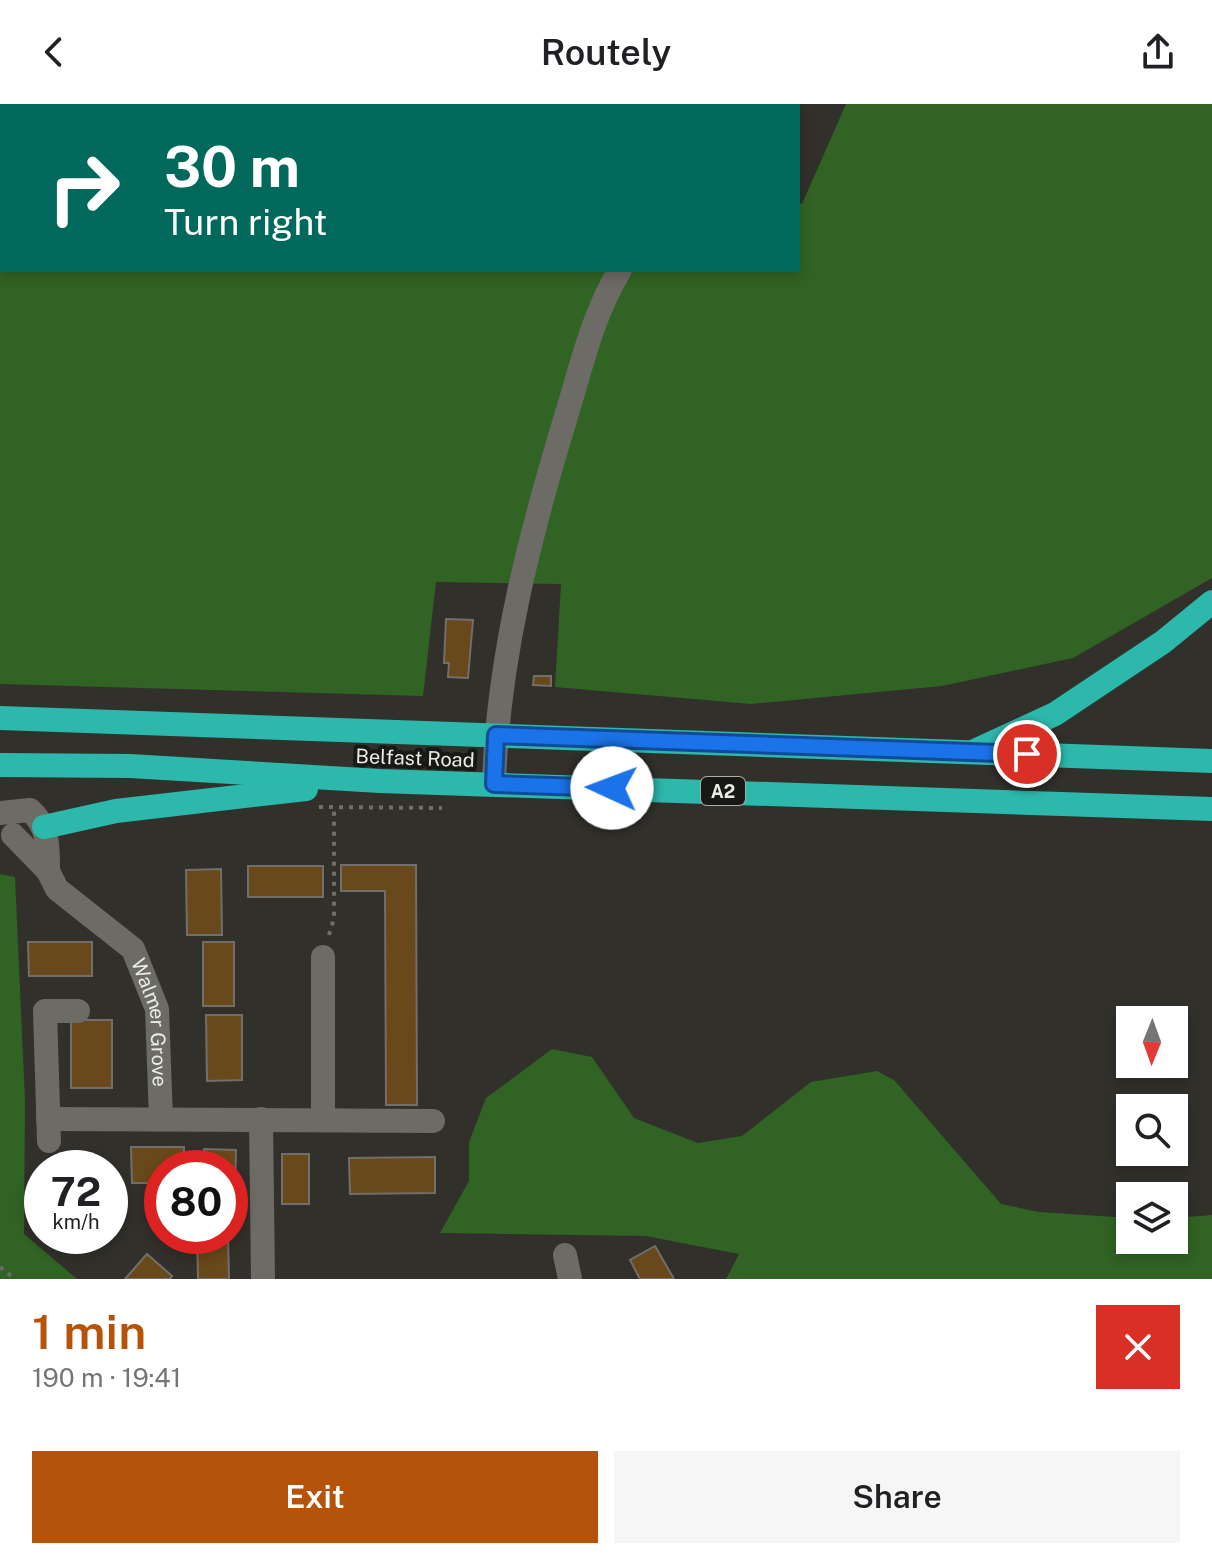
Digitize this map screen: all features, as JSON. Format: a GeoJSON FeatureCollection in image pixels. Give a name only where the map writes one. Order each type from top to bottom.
{"type":"FeatureCollection","features":[{"type":"Feature","properties":{"kind":"highway"},"geometry":{"type":"LineString","coordinates":[[971,752],[1055,714],[1163,642],[1212,602]]}},
{"type":"Feature","properties":{"kind":"highway","name":"Belfast Road"},"geometry":{"type":"LineString","coordinates":[[0,718],[1212,761]]}},
{"type":"Feature","properties":{"kind":"highway","name":"Belfast Road"},"geometry":{"type":"LineString","coordinates":[[0,765],[130,766],[380,781],[1212,809]]}},
{"type":"Feature","properties":{"kind":"highway"},"geometry":{"type":"LineString","coordinates":[[44,827],[195,800],[380,781]]}},
{"type":"Feature","properties":{"kind":"street"},"geometry":{"type":"LineString","coordinates":[[494,784],[503,666],[539,503],[601,302],[619,272]]}},
{"type":"Feature","properties":{"kind":"street"},"geometry":{"type":"LineString","coordinates":[[0,813],[30,810],[44,827],[48,871]]}},
{"type":"Feature","properties":{"kind":"street"},"geometry":{"type":"LineString","coordinates":[[7,836],[44,827]]}},
{"type":"Feature","properties":{"kind":"street","name":"Walmer Grove"},"geometry":{"type":"LineString","coordinates":[[7,836],[48,871],[57,889],[133,949],[157,1009],[161,1119]]}},
{"type":"Feature","properties":{"kind":"street"},"geometry":{"type":"LineString","coordinates":[[323,957],[323,1119]]}},
{"type":"Feature","properties":{"kind":"street","name":"Walmer Grove"},"geometry":{"type":"LineString","coordinates":[[78,1011],[45,1011],[48,1130],[161,1119],[433,1121]]}},
{"type":"Feature","properties":{"kind":"street"},"geometry":{"type":"LineString","coordinates":[[261,1119],[263,1279]]}},
{"type":"Feature","properties":{"kind":"path"},"geometry":{"type":"LineString","coordinates":[[305,807],[449,808]]}},
{"type":"Feature","properties":{"kind":"path"},"geometry":{"type":"LineString","coordinates":[[323,957],[334,918],[334,807]]}},
{"type":"Feature","properties":{"kind":"path"},"geometry":{"type":"LineString","coordinates":[[0,1267],[15,1279]]}},
{"type":"Feature","properties":{"kind":"green space"},"geometry":{"type":"Polygon","coordinates":[[[846,104],[1212,104],[1212,578],[1073,658],[942,686],[751,704],[555,687],[561,584],[436,582],[423,696],[0,684],[0,272],[800,272],[800,204],[846,104]]]}},
{"type":"Feature","properties":{"kind":"green space"},"geometry":{"type":"Polygon","coordinates":[[[0,874],[15,877],[25,1101],[24,1254],[48,1254],[77,1279],[0,1279],[0,874]]]}},
{"type":"Feature","properties":{"kind":"green space"},"geometry":{"type":"Polygon","coordinates":[[[552,1049],[592,1057],[634,1118],[698,1143],[742,1136],[811,1082],[877,1071],[894,1080],[1001,1204],[1039,1212],[1116,1217],[1116,1254],[1188,1254],[1188,1217],[1212,1215],[1212,1279],[726,1279],[739,1254],[646,1236],[440,1233],[469,1181],[469,1142],[486,1098],[552,1049]]]}},
{"type":"Feature","properties":{"kind":"building"},"geometry":{"type":"Polygon","coordinates":[[[446,619],[473,620],[468,678],[448,677],[449,663],[444,663],[446,619]]]}},
{"type":"Feature","properties":{"kind":"building"},"geometry":{"type":"Polygon","coordinates":[[[534,676],[551,676],[551,686],[533,685],[534,676]]]}},
{"type":"Feature","properties":{"kind":"building"},"geometry":{"type":"Polygon","coordinates":[[[341,865],[416,865],[417,1105],[386,1105],[385,891],[341,891],[341,865]]]}},
{"type":"Feature","properties":{"kind":"building"},"geometry":{"type":"Polygon","coordinates":[[[248,866],[323,866],[323,897],[248,897],[248,866]]]}},
{"type":"Feature","properties":{"kind":"building"},"geometry":{"type":"Polygon","coordinates":[[[221,869],[222,935],[187,935],[186,870],[221,869]]]}},
{"type":"Feature","properties":{"kind":"building"},"geometry":{"type":"Polygon","coordinates":[[[28,942],[92,942],[92,976],[29,976],[28,942]]]}},
{"type":"Feature","properties":{"kind":"building"},"geometry":{"type":"Polygon","coordinates":[[[203,942],[234,942],[234,1006],[203,1006],[203,942]]]}},
{"type":"Feature","properties":{"kind":"building"},"geometry":{"type":"Polygon","coordinates":[[[206,1015],[242,1015],[242,1080],[207,1081],[206,1015]]]}},
{"type":"Feature","properties":{"kind":"building"},"geometry":{"type":"Polygon","coordinates":[[[71,1020],[112,1020],[112,1088],[71,1088],[71,1020]]]}},
{"type":"Feature","properties":{"kind":"building"},"geometry":{"type":"Polygon","coordinates":[[[131,1147],[184,1147],[184,1150],[144,1150],[144,1183],[132,1183],[131,1147]]]}},
{"type":"Feature","properties":{"kind":"building"},"geometry":{"type":"Polygon","coordinates":[[[282,1154],[309,1154],[309,1204],[282,1204],[282,1154]]]}},
{"type":"Feature","properties":{"kind":"building"},"geometry":{"type":"Polygon","coordinates":[[[435,1157],[435,1193],[350,1194],[349,1158],[435,1157]]]}},
{"type":"Feature","properties":{"kind":"building"},"geometry":{"type":"Polygon","coordinates":[[[655,1246],[674,1279],[640,1279],[630,1260],[655,1246]]]}},
{"type":"Feature","properties":{"kind":"building"},"geometry":{"type":"Polygon","coordinates":[[[147,1254],[172,1276],[170,1279],[125,1279],[147,1254]]]}},
{"type":"Feature","properties":{"kind":"building"},"geometry":{"type":"Polygon","coordinates":[[[197,1254],[228,1254],[229,1279],[198,1279],[197,1254]]]}},
{"type":"Feature","properties":{"kind":"route"},"geometry":{"type":"LineString","coordinates":[[612,788],[494,784],[496,735],[1027,754]]}}]}
